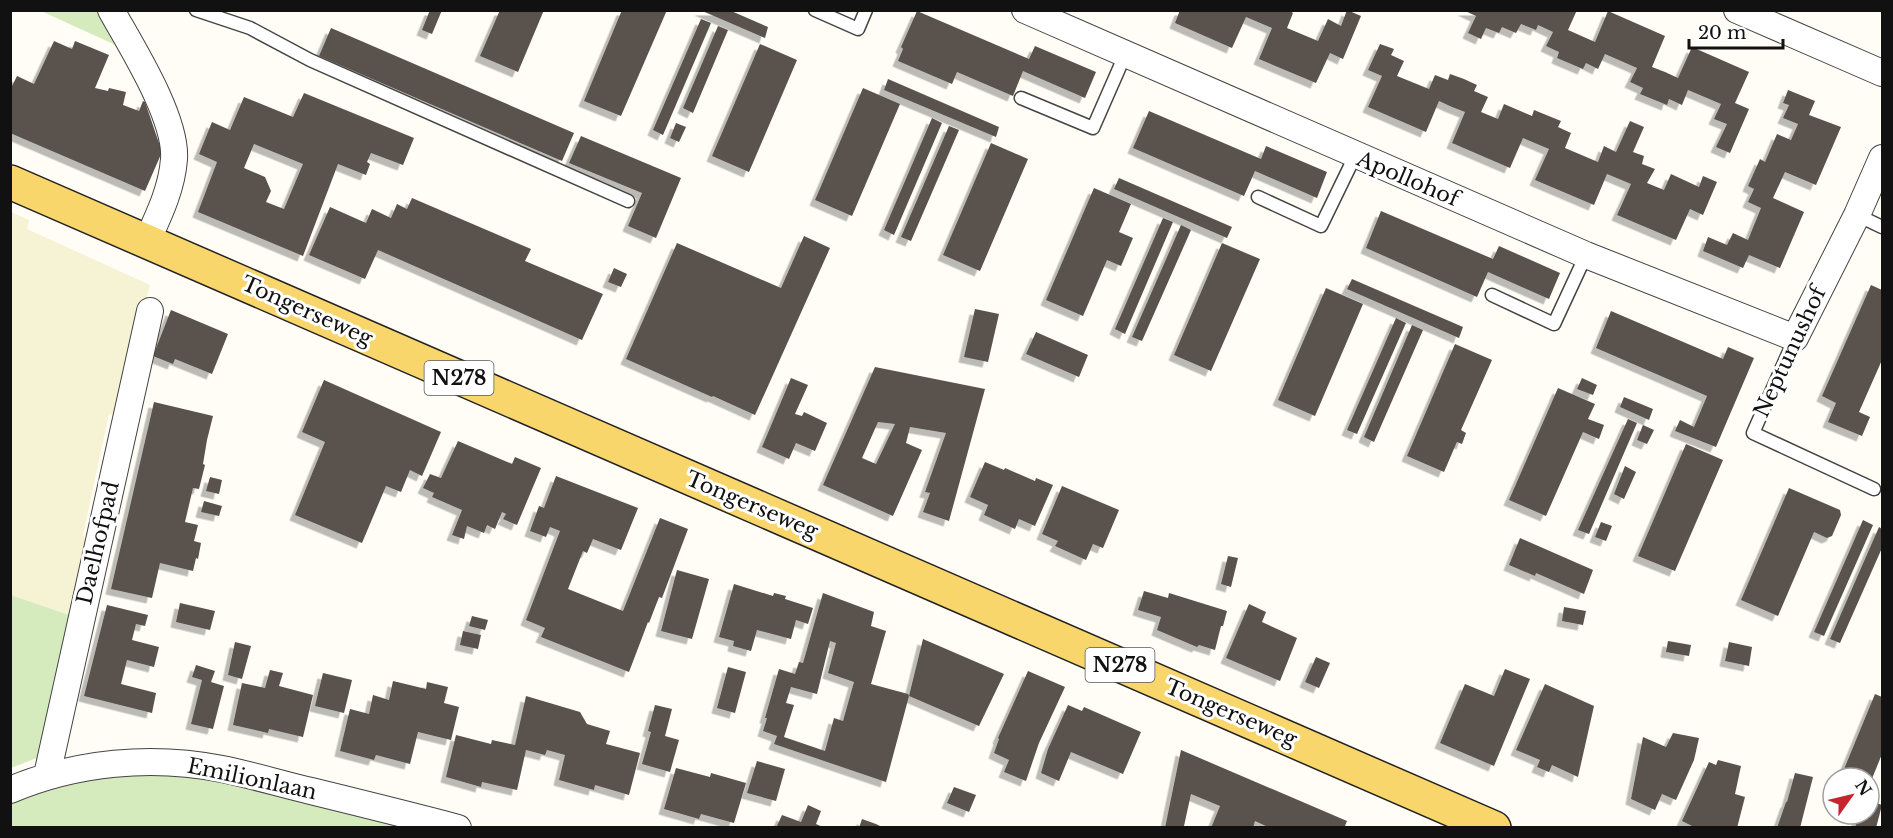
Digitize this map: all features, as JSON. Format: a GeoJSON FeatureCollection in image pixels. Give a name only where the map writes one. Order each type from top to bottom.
{"type":"FeatureCollection","features":[{"type":"Feature","properties":{"kind":"main road","name":"Tongerseweg"},"geometry":{"type":"LineString","coordinates":[[10,182],[1494,828]]}},
{"type":"Feature","properties":{"kind":"street"},"geometry":{"type":"LineString","coordinates":[[111,10],[147,76],[166,117],[175,156],[169,192],[147,242]]}},
{"type":"Feature","properties":{"kind":"street","name":"Apollohof"},"geometry":{"type":"LineString","coordinates":[[1025,10],[1586,255],[1795,338]]}},
{"type":"Feature","properties":{"kind":"street"},"geometry":{"type":"LineString","coordinates":[[1737,10],[1882,73]]}},
{"type":"Feature","properties":{"kind":"street","name":"Neptunushof"},"geometry":{"type":"LineString","coordinates":[[1795,338],[1857,215],[1882,158]]}},
{"type":"Feature","properties":{"kind":"street","name":"Daelhofpad"},"geometry":{"type":"LineString","coordinates":[[47,775],[150,311]]}},
{"type":"Feature","properties":{"kind":"street","name":"Emilionlaan"},"geometry":{"type":"LineString","coordinates":[[10,790],[47,775],[108,764],[154,763],[221,768],[458,828]]}},
{"type":"Feature","properties":{"kind":"lane"},"geometry":{"type":"LineString","coordinates":[[196,10],[250,28],[310,60],[628,201]]}},
{"type":"Feature","properties":{"kind":"lane"},"geometry":{"type":"LineString","coordinates":[[815,10],[858,29],[866,10]]}},
{"type":"Feature","properties":{"kind":"lane"},"geometry":{"type":"LineString","coordinates":[[1022,98],[1093,128],[1125,55]]}},
{"type":"Feature","properties":{"kind":"lane"},"geometry":{"type":"LineString","coordinates":[[1258,197],[1321,226],[1355,156]]}},
{"type":"Feature","properties":{"kind":"lane"},"geometry":{"type":"LineString","coordinates":[[1857,215],[1882,227]]}},
{"type":"Feature","properties":{"kind":"lane"},"geometry":{"type":"LineString","coordinates":[[1492,295],[1554,324],[1586,255]]}},
{"type":"Feature","properties":{"kind":"lane","name":"Neptunushof"},"geometry":{"type":"LineString","coordinates":[[1795,338],[1753,433],[1874,489]]}},
{"type":"Feature","properties":{"kind":"shaded area"},"geometry":{"type":"Polygon","coordinates":[[[11,212],[29,220],[27,229],[150,285],[119,415],[109,414],[83,535],[89,545],[72,616],[11,595],[11,212]]]}},
{"type":"Feature","properties":{"kind":"green space"},"geometry":{"type":"Polygon","coordinates":[[[41,11],[101,11],[120,47],[41,11]]]}},
{"type":"Feature","properties":{"kind":"green space"},"geometry":{"type":"Polygon","coordinates":[[[11,595],[72,616],[39,757],[11,768],[11,595]]]}},
{"type":"Feature","properties":{"kind":"green space"},"geometry":{"type":"Polygon","coordinates":[[[131,775],[179,775],[231,783],[412,828],[11,828],[11,803],[70,783],[131,775]]]}},
{"type":"Feature","properties":{"kind":"building"},"geometry":{"type":"Polygon","coordinates":[[[430,10],[442,10],[432,34],[422,30],[430,10]]]}},
{"type":"Feature","properties":{"kind":"building"},"geometry":{"type":"Polygon","coordinates":[[[500,10],[544,10],[518,72],[480,56],[500,10]]]}},
{"type":"Feature","properties":{"kind":"building"},"geometry":{"type":"Polygon","coordinates":[[[622,10],[667,10],[621,116],[584,101],[622,10]]]}},
{"type":"Feature","properties":{"kind":"building"},"geometry":{"type":"Polygon","coordinates":[[[700,10],[729,10],[768,27],[765,38],[700,10]]]}},
{"type":"Feature","properties":{"kind":"building"},"geometry":{"type":"Polygon","coordinates":[[[1180,10],[1288,10],[1293,13],[1287,28],[1318,41],[1328,19],[1341,26],[1347,10],[1361,16],[1343,59],[1330,53],[1316,83],[1259,59],[1272,28],[1246,17],[1232,48],[1175,23],[1180,10]]]}},
{"type":"Feature","properties":{"kind":"building"},"geometry":{"type":"Polygon","coordinates":[[[1463,10],[1577,10],[1568,30],[1595,42],[1608,11],[1665,36],[1652,67],[1678,78],[1692,47],[1749,72],[1735,103],[1749,109],[1730,153],[1716,147],[1727,124],[1714,119],[1721,104],[1688,90],[1682,105],[1669,99],[1667,105],[1640,94],[1643,88],[1630,82],[1637,68],[1605,54],[1598,69],[1586,63],[1583,69],[1557,58],[1559,52],[1546,46],[1553,32],[1538,25],[1536,30],[1521,24],[1516,33],[1502,27],[1499,33],[1486,28],[1481,39],[1468,33],[1476,16],[1463,10]]]}},
{"type":"Feature","properties":{"kind":"building"},"geometry":{"type":"Polygon","coordinates":[[[917,11],[1029,59],[1035,46],[1096,72],[1085,98],[1023,71],[1013,96],[957,72],[952,84],[898,61],[903,49],[901,47],[917,11]]]}},
{"type":"Feature","properties":{"kind":"building"},"geometry":{"type":"Polygon","coordinates":[[[701,19],[711,23],[663,135],[653,130],[701,19]]]}},
{"type":"Feature","properties":{"kind":"building"},"geometry":{"type":"Polygon","coordinates":[[[718,26],[728,30],[693,113],[683,108],[718,26]]]}},
{"type":"Feature","properties":{"kind":"building"},"geometry":{"type":"Polygon","coordinates":[[[331,28],[574,133],[562,161],[319,56],[331,28]]]}},
{"type":"Feature","properties":{"kind":"building"},"geometry":{"type":"Polygon","coordinates":[[[54,41],[72,49],[75,41],[109,55],[95,88],[126,92],[123,105],[139,111],[143,101],[145,102],[162,152],[145,191],[10,133],[10,90],[17,76],[34,84],[54,41]]]}},
{"type":"Feature","properties":{"kind":"building"},"geometry":{"type":"Polygon","coordinates":[[[760,44],[797,60],[749,172],[712,156],[760,44]]]}},
{"type":"Feature","properties":{"kind":"building"},"geometry":{"type":"Polygon","coordinates":[[[1380,44],[1394,49],[1391,55],[1404,61],[1397,76],[1429,89],[1435,75],[1448,80],[1450,74],[1464,79],[1477,85],[1474,91],[1488,97],[1481,112],[1498,119],[1504,104],[1532,116],[1534,110],[1561,121],[1558,127],[1571,133],[1565,148],[1598,162],[1604,146],[1616,152],[1630,121],[1644,127],[1633,152],[1644,156],[1642,164],[1655,169],[1647,183],[1664,190],[1671,174],[1699,187],[1703,176],[1717,182],[1703,215],[1690,209],[1676,240],[1617,215],[1631,184],[1607,174],[1594,205],[1535,180],[1549,149],[1523,138],[1510,168],[1452,143],[1465,112],[1439,101],[1426,132],[1368,107],[1382,76],[1368,70],[1380,44]]]}},
{"type":"Feature","properties":{"kind":"building"},"geometry":{"type":"Polygon","coordinates":[[[888,79],[999,127],[996,137],[884,90],[888,79]]]}},
{"type":"Feature","properties":{"kind":"building"},"geometry":{"type":"Polygon","coordinates":[[[863,88],[900,104],[852,216],[815,200],[863,88]]]}},
{"type":"Feature","properties":{"kind":"building"},"geometry":{"type":"Polygon","coordinates":[[[1788,90],[1815,101],[1809,115],[1841,127],[1816,185],[1785,172],[1773,198],[1804,212],[1780,268],[1749,255],[1743,268],[1703,251],[1708,237],[1727,245],[1733,233],[1748,240],[1761,208],[1748,202],[1754,189],[1748,186],[1760,159],[1765,162],[1777,134],[1791,140],[1798,124],[1783,118],[1789,105],[1783,103],[1788,90]]]}},
{"type":"Feature","properties":{"kind":"building"},"geometry":{"type":"Polygon","coordinates":[[[304,93],[414,138],[403,165],[371,153],[367,162],[370,164],[366,175],[338,164],[303,256],[198,212],[217,162],[199,154],[212,122],[230,130],[244,97],[293,117],[304,93]],[[254,144],[244,168],[265,177],[271,191],[266,202],[284,209],[303,164],[254,144]]]}},
{"type":"Feature","properties":{"kind":"building"},"geometry":{"type":"Polygon","coordinates":[[[1149,111],[1261,159],[1266,146],[1327,172],[1317,198],[1255,171],[1244,196],[1133,148],[1149,111]]]}},
{"type":"Feature","properties":{"kind":"building"},"geometry":{"type":"Polygon","coordinates":[[[932,118],[942,123],[894,235],[884,230],[932,118]]]}},
{"type":"Feature","properties":{"kind":"building"},"geometry":{"type":"Polygon","coordinates":[[[676,123],[686,127],[679,142],[670,138],[676,123]]]}},
{"type":"Feature","properties":{"kind":"building"},"geometry":{"type":"Polygon","coordinates":[[[949,126],[959,130],[911,241],[901,237],[949,126]]]}},
{"type":"Feature","properties":{"kind":"building"},"geometry":{"type":"Polygon","coordinates":[[[581,136],[681,178],[656,238],[628,226],[642,193],[569,163],[581,136]]]}},
{"type":"Feature","properties":{"kind":"building"},"geometry":{"type":"Polygon","coordinates":[[[991,143],[1028,159],[980,271],[943,255],[991,143]]]}},
{"type":"Feature","properties":{"kind":"building"},"geometry":{"type":"Polygon","coordinates":[[[1119,178],[1232,227],[1227,238],[1114,189],[1119,178]]]}},
{"type":"Feature","properties":{"kind":"building"},"geometry":{"type":"Polygon","coordinates":[[[1094,188],[1131,204],[1119,232],[1133,238],[1121,266],[1107,260],[1083,316],[1046,300],[1094,188]]]}},
{"type":"Feature","properties":{"kind":"building"},"geometry":{"type":"Polygon","coordinates":[[[412,198],[531,249],[525,261],[603,294],[582,340],[378,250],[365,279],[309,255],[330,207],[366,223],[372,209],[391,218],[397,204],[407,209],[412,198]]]}},
{"type":"Feature","properties":{"kind":"building"},"geometry":{"type":"Polygon","coordinates":[[[1381,211],[1493,259],[1499,246],[1560,273],[1549,299],[1488,272],[1477,297],[1366,248],[1381,211]]]}},
{"type":"Feature","properties":{"kind":"building"},"geometry":{"type":"Polygon","coordinates":[[[1163,218],[1173,222],[1125,334],[1115,329],[1163,218]]]}},
{"type":"Feature","properties":{"kind":"building"},"geometry":{"type":"Polygon","coordinates":[[[1181,225],[1191,230],[1142,341],[1132,337],[1181,225]]]}},
{"type":"Feature","properties":{"kind":"building"},"geometry":{"type":"Polygon","coordinates":[[[804,236],[830,248],[755,415],[626,359],[677,243],[781,288],[804,236]]]}},
{"type":"Feature","properties":{"kind":"building"},"geometry":{"type":"Polygon","coordinates":[[[1222,243],[1260,259],[1211,371],[1174,355],[1222,243]]]}},
{"type":"Feature","properties":{"kind":"building"},"geometry":{"type":"Polygon","coordinates":[[[614,268],[627,274],[621,287],[608,282],[614,268]]]}},
{"type":"Feature","properties":{"kind":"building"},"geometry":{"type":"Polygon","coordinates":[[[1352,279],[1463,327],[1459,338],[1347,289],[1352,279]]]}},
{"type":"Feature","properties":{"kind":"building"},"geometry":{"type":"Polygon","coordinates":[[[1871,285],[1882,290],[1882,360],[1859,412],[1870,417],[1862,436],[1828,422],[1836,403],[1822,396],[1871,285]]]}},
{"type":"Feature","properties":{"kind":"building"},"geometry":{"type":"Polygon","coordinates":[[[1326,288],[1363,304],[1315,416],[1278,400],[1326,288]]]}},
{"type":"Feature","properties":{"kind":"building"},"geometry":{"type":"Polygon","coordinates":[[[975,309],[999,314],[988,362],[964,357],[975,309]]]}},
{"type":"Feature","properties":{"kind":"building"},"geometry":{"type":"Polygon","coordinates":[[[171,310],[228,334],[212,374],[175,359],[173,364],[153,356],[171,310]]]}},
{"type":"Feature","properties":{"kind":"building"},"geometry":{"type":"Polygon","coordinates":[[[1611,311],[1723,359],[1728,347],[1754,358],[1716,447],[1675,431],[1680,420],[1694,427],[1707,396],[1596,348],[1611,311]]]}},
{"type":"Feature","properties":{"kind":"building"},"geometry":{"type":"Polygon","coordinates":[[[1396,318],[1406,323],[1357,434],[1347,430],[1396,318]]]}},
{"type":"Feature","properties":{"kind":"building"},"geometry":{"type":"Polygon","coordinates":[[[1412,325],[1423,330],[1374,442],[1364,437],[1412,325]]]}},
{"type":"Feature","properties":{"kind":"building"},"geometry":{"type":"Polygon","coordinates":[[[1036,332],[1088,355],[1079,377],[1026,354],[1036,332]]]}},
{"type":"Feature","properties":{"kind":"building"},"geometry":{"type":"Polygon","coordinates":[[[1455,344],[1492,360],[1461,430],[1466,433],[1462,444],[1457,442],[1444,472],[1407,456],[1455,344]]]}},
{"type":"Feature","properties":{"kind":"building"},"geometry":{"type":"Polygon","coordinates":[[[875,367],[985,389],[949,521],[923,512],[930,493],[925,492],[946,433],[910,427],[906,443],[922,450],[893,516],[823,485],[875,367]],[[878,422],[862,458],[876,464],[895,424],[878,422]]]}},
{"type":"Feature","properties":{"kind":"building"},"geometry":{"type":"Polygon","coordinates":[[[791,378],[808,385],[795,414],[802,416],[804,412],[827,423],[815,451],[796,443],[789,459],[762,447],[791,378]]]}},
{"type":"Feature","properties":{"kind":"building"},"geometry":{"type":"Polygon","coordinates":[[[1582,378],[1597,385],[1593,395],[1577,389],[1582,378]]]}},
{"type":"Feature","properties":{"kind":"building"},"geometry":{"type":"Polygon","coordinates":[[[324,380],[441,432],[422,476],[410,470],[401,492],[386,486],[362,543],[295,515],[325,442],[302,432],[324,380]]]}},
{"type":"Feature","properties":{"kind":"building"},"geometry":{"type":"Polygon","coordinates":[[[1558,388],[1595,404],[1588,419],[1604,425],[1599,439],[1583,432],[1546,516],[1509,500],[1558,388]]]}},
{"type":"Feature","properties":{"kind":"building"},"geometry":{"type":"Polygon","coordinates":[[[1624,397],[1653,409],[1649,420],[1620,407],[1624,397]]]}},
{"type":"Feature","properties":{"kind":"building"},"geometry":{"type":"Polygon","coordinates":[[[154,402],[213,416],[199,489],[193,488],[185,522],[198,525],[194,541],[201,543],[198,559],[196,558],[193,571],[160,563],[152,598],[111,589],[154,402]]]}},
{"type":"Feature","properties":{"kind":"building"},"geometry":{"type":"Polygon","coordinates":[[[1628,419],[1637,423],[1589,534],[1578,530],[1628,419]]]}},
{"type":"Feature","properties":{"kind":"building"},"geometry":{"type":"Polygon","coordinates":[[[1643,425],[1654,430],[1647,444],[1637,440],[1643,425]]]}},
{"type":"Feature","properties":{"kind":"building"},"geometry":{"type":"Polygon","coordinates":[[[458,441],[512,464],[515,457],[541,468],[517,525],[503,519],[506,514],[502,512],[495,529],[487,525],[484,533],[467,526],[464,539],[452,535],[462,510],[432,497],[434,493],[423,488],[430,474],[441,478],[458,441]]]}},
{"type":"Feature","properties":{"kind":"building"},"geometry":{"type":"Polygon","coordinates":[[[1686,444],[1723,460],[1675,571],[1638,556],[1686,444]]]}},
{"type":"Feature","properties":{"kind":"building"},"geometry":{"type":"Polygon","coordinates":[[[985,462],[1035,481],[1036,478],[1053,485],[1035,526],[1019,519],[1015,529],[984,515],[988,505],[970,497],[985,462]]]}},
{"type":"Feature","properties":{"kind":"building"},"geometry":{"type":"Polygon","coordinates":[[[1625,466],[1636,472],[1624,499],[1614,494],[1625,466]]]}},
{"type":"Feature","properties":{"kind":"building"},"geometry":{"type":"Polygon","coordinates":[[[556,476],[638,508],[621,550],[593,539],[587,553],[583,551],[568,589],[623,611],[660,518],[688,529],[662,598],[659,597],[629,672],[541,637],[545,628],[526,620],[560,531],[550,527],[546,537],[530,531],[539,506],[544,508],[556,476]]]}},
{"type":"Feature","properties":{"kind":"building"},"geometry":{"type":"Polygon","coordinates":[[[210,477],[222,480],[219,494],[206,491],[210,477]]]}},
{"type":"Feature","properties":{"kind":"building"},"geometry":{"type":"Polygon","coordinates":[[[1062,486],[1119,510],[1103,548],[1093,544],[1086,560],[1055,546],[1058,541],[1042,534],[1062,486]]]}},
{"type":"Feature","properties":{"kind":"building"},"geometry":{"type":"Polygon","coordinates":[[[1789,488],[1840,510],[1841,515],[1832,536],[1827,538],[1814,532],[1778,616],[1741,600],[1789,488]]]}},
{"type":"Feature","properties":{"kind":"building"},"geometry":{"type":"Polygon","coordinates":[[[204,501],[222,506],[219,516],[201,512],[204,501]]]}},
{"type":"Feature","properties":{"kind":"building"},"geometry":{"type":"Polygon","coordinates":[[[1863,520],[1873,525],[1824,636],[1814,632],[1863,520]]]}},
{"type":"Feature","properties":{"kind":"building"},"geometry":{"type":"Polygon","coordinates":[[[1601,522],[1612,526],[1606,541],[1595,537],[1601,522]]]}},
{"type":"Feature","properties":{"kind":"building"},"geometry":{"type":"Polygon","coordinates":[[[1879,527],[1882,529],[1882,548],[1840,643],[1830,639],[1879,527]]]}},
{"type":"Feature","properties":{"kind":"building"},"geometry":{"type":"Polygon","coordinates":[[[1520,538],[1593,570],[1584,594],[1536,573],[1535,576],[1509,565],[1520,538]]]}},
{"type":"Feature","properties":{"kind":"building"},"geometry":{"type":"Polygon","coordinates":[[[1228,556],[1238,558],[1231,587],[1221,584],[1228,556]]]}},
{"type":"Feature","properties":{"kind":"building"},"geometry":{"type":"Polygon","coordinates":[[[677,570],[709,579],[692,639],[661,631],[677,570]]]}},
{"type":"Feature","properties":{"kind":"building"},"geometry":{"type":"Polygon","coordinates":[[[734,584],[773,596],[774,593],[786,596],[785,599],[813,608],[808,624],[796,620],[791,639],[757,630],[751,651],[733,646],[734,641],[719,637],[734,584]]]}},
{"type":"Feature","properties":{"kind":"building"},"geometry":{"type":"Polygon","coordinates":[[[1144,591],[1168,598],[1169,593],[1227,611],[1215,650],[1199,645],[1197,647],[1157,630],[1161,617],[1138,610],[1144,591]]]}},
{"type":"Feature","properties":{"kind":"building"},"geometry":{"type":"Polygon","coordinates":[[[823,593],[874,612],[871,626],[886,631],[871,684],[909,696],[886,782],[774,744],[777,736],[763,731],[779,669],[795,674],[799,662],[803,663],[823,593]],[[830,641],[817,694],[791,687],[786,703],[794,705],[784,737],[825,751],[834,718],[843,721],[854,682],[828,673],[836,643],[830,641]]]}},
{"type":"Feature","properties":{"kind":"building"},"geometry":{"type":"Polygon","coordinates":[[[180,603],[215,611],[210,630],[176,622],[180,603]]]}},
{"type":"Feature","properties":{"kind":"building"},"geometry":{"type":"Polygon","coordinates":[[[1249,604],[1266,612],[1262,622],[1297,638],[1280,681],[1226,658],[1249,604]]]}},
{"type":"Feature","properties":{"kind":"building"},"geometry":{"type":"Polygon","coordinates":[[[107,605],[148,615],[145,626],[136,624],[132,640],[159,647],[154,667],[127,660],[121,684],[156,693],[152,713],[84,696],[107,605]]]}},
{"type":"Feature","properties":{"kind":"building"},"geometry":{"type":"Polygon","coordinates":[[[1564,607],[1586,611],[1583,625],[1562,621],[1564,607]]]}},
{"type":"Feature","properties":{"kind":"building"},"geometry":{"type":"Polygon","coordinates":[[[472,616],[488,620],[485,630],[469,626],[472,616]]]}},
{"type":"Feature","properties":{"kind":"building"},"geometry":{"type":"Polygon","coordinates":[[[463,631],[481,635],[478,649],[460,645],[463,631]]]}},
{"type":"Feature","properties":{"kind":"building"},"geometry":{"type":"Polygon","coordinates":[[[923,639],[1004,674],[979,726],[909,696],[923,639]]]}},
{"type":"Feature","properties":{"kind":"building"},"geometry":{"type":"Polygon","coordinates":[[[1668,641],[1691,645],[1689,656],[1666,652],[1668,641]]]}},
{"type":"Feature","properties":{"kind":"building"},"geometry":{"type":"Polygon","coordinates":[[[235,642],[251,646],[242,679],[228,675],[235,642]]]}},
{"type":"Feature","properties":{"kind":"building"},"geometry":{"type":"Polygon","coordinates":[[[1729,642],[1752,647],[1749,666],[1725,661],[1729,642]]]}},
{"type":"Feature","properties":{"kind":"building"},"geometry":{"type":"Polygon","coordinates":[[[1316,657],[1330,663],[1319,688],[1305,682],[1316,657]]]}},
{"type":"Feature","properties":{"kind":"building"},"geometry":{"type":"Polygon","coordinates":[[[196,665],[215,671],[211,682],[224,686],[213,729],[191,724],[202,680],[192,677],[196,665]]]}},
{"type":"Feature","properties":{"kind":"building"},"geometry":{"type":"Polygon","coordinates":[[[728,667],[746,672],[735,713],[717,708],[728,667]]]}},
{"type":"Feature","properties":{"kind":"building"},"geometry":{"type":"Polygon","coordinates":[[[1505,669],[1530,679],[1494,766],[1440,743],[1465,684],[1494,696],[1505,669]]]}},
{"type":"Feature","properties":{"kind":"building"},"geometry":{"type":"Polygon","coordinates":[[[270,670],[283,673],[279,686],[313,695],[303,737],[269,729],[268,733],[233,725],[242,683],[265,688],[270,670]]]}},
{"type":"Feature","properties":{"kind":"building"},"geometry":{"type":"Polygon","coordinates":[[[1028,671],[1065,687],[1039,743],[1026,781],[1004,772],[1009,760],[994,753],[998,738],[1028,671]]]}},
{"type":"Feature","properties":{"kind":"building"},"geometry":{"type":"Polygon","coordinates":[[[323,673],[352,680],[344,713],[315,706],[323,673]]]}},
{"type":"Feature","properties":{"kind":"building"},"geometry":{"type":"Polygon","coordinates":[[[393,681],[426,689],[427,682],[448,687],[444,703],[459,707],[451,740],[418,732],[410,764],[376,755],[374,760],[340,751],[350,709],[369,714],[373,695],[389,700],[393,681]]]}},
{"type":"Feature","properties":{"kind":"building"},"geometry":{"type":"Polygon","coordinates":[[[1545,684],[1594,706],[1578,777],[1552,765],[1549,772],[1537,767],[1540,760],[1516,750],[1545,684]]]}},
{"type":"Feature","properties":{"kind":"building"},"geometry":{"type":"Polygon","coordinates":[[[1875,694],[1882,697],[1882,754],[1877,766],[1845,766],[1875,694]]]}},
{"type":"Feature","properties":{"kind":"building"},"geometry":{"type":"Polygon","coordinates":[[[526,696],[580,712],[587,724],[610,731],[606,744],[640,753],[629,795],[595,785],[594,790],[559,780],[565,755],[547,750],[545,755],[526,750],[517,790],[482,782],[481,787],[446,777],[456,735],[491,744],[492,740],[515,745],[526,696]]]}},
{"type":"Feature","properties":{"kind":"building"},"geometry":{"type":"Polygon","coordinates":[[[655,705],[672,709],[665,736],[679,740],[670,772],[642,764],[651,732],[648,731],[655,705]]]}},
{"type":"Feature","properties":{"kind":"building"},"geometry":{"type":"Polygon","coordinates":[[[1068,705],[1082,711],[1084,707],[1141,732],[1123,774],[1071,752],[1059,781],[1041,773],[1048,749],[1068,705]]]}},
{"type":"Feature","properties":{"kind":"building"},"geometry":{"type":"Polygon","coordinates":[[[1673,733],[1699,738],[1694,760],[1676,800],[1662,794],[1655,810],[1631,799],[1643,737],[1666,747],[1673,733]]]}},
{"type":"Feature","properties":{"kind":"building"},"geometry":{"type":"Polygon","coordinates":[[[1181,750],[1347,821],[1345,826],[1350,828],[1270,828],[1255,821],[1253,828],[1211,828],[1220,806],[1191,794],[1184,826],[1165,828],[1181,750]]]}},
{"type":"Feature","properties":{"kind":"building"},"geometry":{"type":"Polygon","coordinates":[[[1718,760],[1741,766],[1735,794],[1745,797],[1737,828],[1696,828],[1682,821],[1709,762],[1716,765],[1718,760]]]}},
{"type":"Feature","properties":{"kind":"building"},"geometry":{"type":"Polygon","coordinates":[[[757,761],[785,769],[776,801],[747,793],[757,761]]]}},
{"type":"Feature","properties":{"kind":"building"},"geometry":{"type":"Polygon","coordinates":[[[676,768],[710,777],[711,773],[746,783],[734,823],[701,814],[699,819],[664,809],[676,768]]]}},
{"type":"Feature","properties":{"kind":"building"},"geometry":{"type":"Polygon","coordinates":[[[1795,773],[1813,777],[1800,828],[1777,828],[1787,802],[1795,773]]]}},
{"type":"Feature","properties":{"kind":"building"},"geometry":{"type":"Polygon","coordinates":[[[954,787],[976,795],[969,812],[947,803],[954,787]]]}},
{"type":"Feature","properties":{"kind":"building"},"geometry":{"type":"Polygon","coordinates":[[[808,805],[821,811],[816,824],[825,828],[776,828],[782,815],[801,822],[808,805]]]}},
{"type":"Feature","properties":{"kind":"building"},"geometry":{"type":"Polygon","coordinates":[[[862,819],[876,824],[884,828],[859,828],[862,819]]]}},
{"type":"Feature","properties":{"kind":"building"},"geometry":{"type":"Polygon","coordinates":[[[1856,826],[1877,826],[1876,828],[1855,828],[1856,826]]]}}]}
